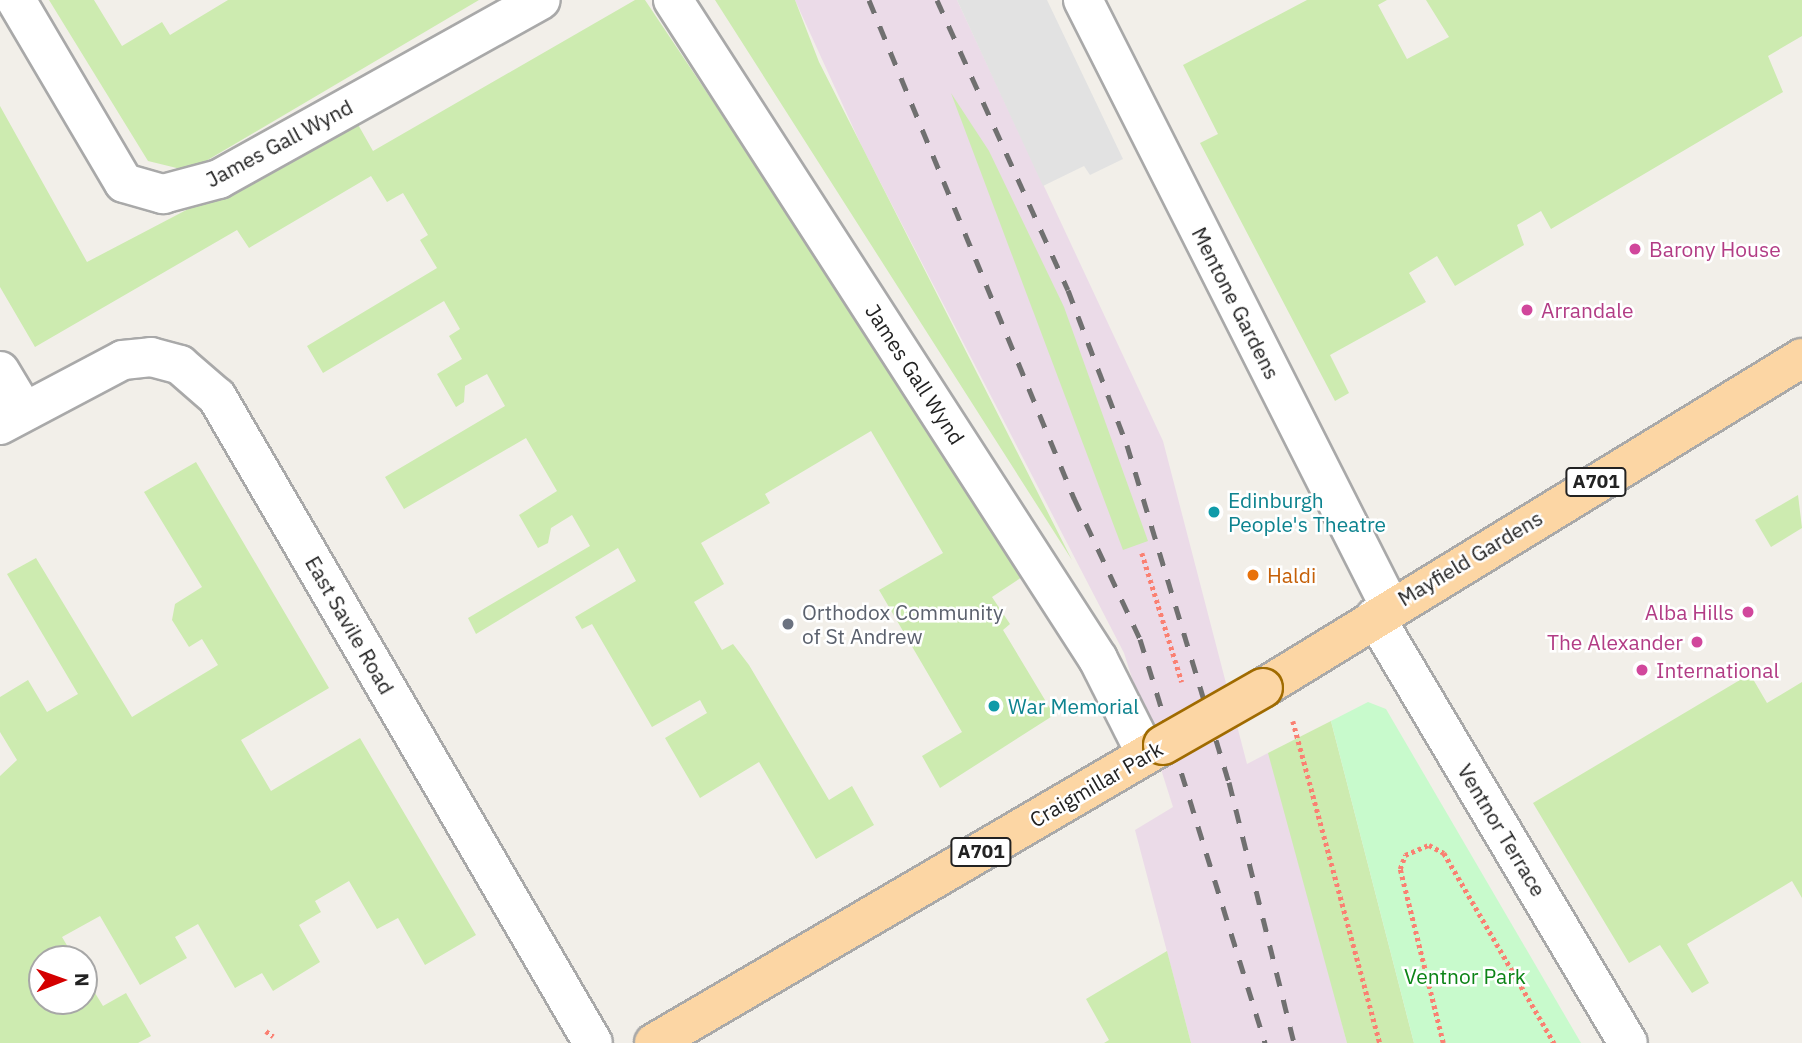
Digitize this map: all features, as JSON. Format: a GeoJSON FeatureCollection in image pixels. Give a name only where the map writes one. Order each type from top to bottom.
{"type":"FeatureCollection","features":[{"type":"Feature","properties":{"kind":"main road","name":"Mayfield Gardens"},"geometry":{"type":"LineString","coordinates":[[1383,612],[1802,358]]}},
{"type":"Feature","properties":{"kind":"main road","name":"Craigmillar Park"},"geometry":{"type":"LineString","coordinates":[[654,1043],[1272,682],[1383,612]]}},
{"type":"Feature","properties":{"kind":"street","name":"James Gall Wynd"},"geometry":{"type":"LineString","coordinates":[[16,0],[124,183],[163,194],[219,178],[540,0]]}},
{"type":"Feature","properties":{"kind":"street","name":"James Gall Wynd"},"geometry":{"type":"LineString","coordinates":[[673,0],[1155,749]]}},
{"type":"Feature","properties":{"kind":"street","name":"Mentone Gardens"},"geometry":{"type":"LineString","coordinates":[[1083,0],[1383,612]]}},
{"type":"Feature","properties":{"kind":"street","name":"East Savile Road"},"geometry":{"type":"LineString","coordinates":[[12,418],[99,369],[151,358],[180,365],[217,397],[593,1043]]}},
{"type":"Feature","properties":{"kind":"street"},"geometry":{"type":"LineString","coordinates":[[0,371],[12,418]]}},
{"type":"Feature","properties":{"kind":"street","name":"Ventnor Terrace"},"geometry":{"type":"LineString","coordinates":[[1383,612],[1628,1043]]}},
{"type":"Feature","properties":{"kind":"path"},"geometry":{"type":"LineString","coordinates":[[1142,553],[1168,638]]}},
{"type":"Feature","properties":{"kind":"path"},"geometry":{"type":"LineString","coordinates":[[1272,682],[1380,1043]]}},
{"type":"Feature","properties":{"kind":"path"},"geometry":{"type":"LineString","coordinates":[[1443,1043],[1400,869],[1405,855],[1429,845],[1444,853],[1554,1043]]}},
{"type":"Feature","properties":{"kind":"path"},"geometry":{"type":"LineString","coordinates":[[266,1031],[273,1037]]}},
{"type":"Feature","properties":{"kind":"shaded area"},"geometry":{"type":"Polygon","coordinates":[[[795,0],[957,0],[1163,441],[1247,764],[1268,753],[1274,759],[1347,1043],[1191,1043],[1135,830],[1173,807],[1124,653],[862,147],[795,0]]]}},
{"type":"Feature","properties":{"kind":"shaded area"},"geometry":{"type":"Polygon","coordinates":[[[957,0],[1047,0],[1123,159],[1090,175],[1084,166],[1043,186],[957,0]]]}},
{"type":"Feature","properties":{"kind":"green space"},"geometry":{"type":"Polygon","coordinates":[[[49,0],[94,0],[122,46],[162,22],[170,35],[228,0],[479,0],[189,171],[148,161],[49,0]]]}},
{"type":"Feature","properties":{"kind":"green space"},"geometry":{"type":"Polygon","coordinates":[[[635,0],[645,0],[1028,573],[992,597],[1010,624],[1003,630],[1054,715],[940,788],[922,756],[962,732],[879,590],[943,553],[871,431],[765,494],[770,503],[701,543],[724,584],[694,602],[722,650],[733,644],[749,665],[829,800],[852,786],[874,825],[816,859],[759,762],[700,798],[665,738],[707,713],[700,700],[652,727],[592,624],[582,629],[575,617],[636,581],[618,548],[476,634],[468,618],[590,546],[572,515],[551,528],[548,543],[538,548],[519,515],[557,491],[526,438],[404,509],[385,477],[505,406],[487,374],[465,386],[464,402],[456,407],[437,374],[462,359],[449,336],[460,329],[444,301],[323,373],[307,346],[437,268],[420,240],[428,235],[403,193],[387,202],[371,176],[249,248],[237,230],[35,347],[0,287],[0,106],[87,262],[356,121],[373,151],[635,0]]]}},
{"type":"Feature","properties":{"kind":"green space"},"geometry":{"type":"Polygon","coordinates":[[[715,0],[795,0],[819,62],[1072,560],[715,0]]]}},
{"type":"Feature","properties":{"kind":"green space"},"geometry":{"type":"Polygon","coordinates":[[[1307,0],[1387,0],[1378,5],[1407,59],[1449,37],[1426,0],[1802,0],[1802,36],[1768,56],[1783,92],[1551,229],[1541,211],[1517,225],[1524,245],[1455,286],[1437,256],[1409,273],[1426,302],[1330,355],[1349,393],[1335,401],[1200,143],[1218,134],[1183,65],[1307,0]]]}},
{"type":"Feature","properties":{"kind":"green space"},"geometry":{"type":"Polygon","coordinates":[[[951,93],[989,151],[1064,307],[1148,541],[1123,550],[951,93]]]}},
{"type":"Feature","properties":{"kind":"green space"},"geometry":{"type":"Polygon","coordinates":[[[196,462],[329,688],[241,740],[271,791],[360,738],[476,935],[425,965],[398,918],[377,929],[349,881],[315,901],[321,912],[299,925],[320,962],[273,991],[262,973],[235,988],[198,924],[175,937],[187,958],[140,985],[100,916],[62,937],[67,945],[28,945],[28,1015],[98,1015],[98,998],[103,1006],[126,993],[151,1036],[138,1043],[0,1043],[0,776],[17,760],[0,732],[0,697],[28,680],[47,712],[78,694],[7,574],[36,558],[132,717],[218,665],[202,639],[189,647],[172,620],[175,604],[202,587],[144,492],[196,462]]]}},
{"type":"Feature","properties":{"kind":"green space"},"geometry":{"type":"Polygon","coordinates":[[[1798,495],[1802,528],[1771,547],[1755,520],[1798,495]]]}},
{"type":"Feature","properties":{"kind":"green space"},"geometry":{"type":"Polygon","coordinates":[[[1750,674],[1767,703],[1802,682],[1802,898],[1792,881],[1687,944],[1709,983],[1692,993],[1660,945],[1629,963],[1533,803],[1750,674]]]}},
{"type":"Feature","properties":{"kind":"green space","name":"Ventnor Park"},"geometry":{"type":"Polygon","coordinates":[[[1368,702],[1386,709],[1581,1043],[1414,1043],[1331,721],[1368,702]]]}},
{"type":"Feature","properties":{"kind":"green space"},"geometry":{"type":"Polygon","coordinates":[[[1331,721],[1414,1043],[1347,1043],[1268,753],[1331,721]]]}},
{"type":"Feature","properties":{"kind":"green space"},"geometry":{"type":"Polygon","coordinates":[[[1167,951],[1191,1043],[1104,1043],[1109,1040],[1086,999],[1167,951]]]}},
{"type":"Feature","properties":{"kind":"railway"},"geometry":{"type":"LineString","coordinates":[[869,0],[1074,498],[1140,639],[1265,1043]]}},
{"type":"Feature","properties":{"kind":"railway"},"geometry":{"type":"LineString","coordinates":[[937,0],[1068,290],[1127,445],[1229,782],[1294,1043]]}},
{"type":"Feature","properties":{"kind":"place","name":"Barony House"},"geometry":{"type":"Point","coordinates":[1635,249]}},
{"type":"Feature","properties":{"kind":"place","name":"Arrandale"},"geometry":{"type":"Point","coordinates":[1527,310]}},
{"type":"Feature","properties":{"kind":"place","name":"Edinburgh People's Theatre"},"geometry":{"type":"Point","coordinates":[1214,512]}},
{"type":"Feature","properties":{"kind":"place","name":"Haldi"},"geometry":{"type":"Point","coordinates":[1253,575]}},
{"type":"Feature","properties":{"kind":"place","name":"Alba Hills"},"geometry":{"type":"Point","coordinates":[1748,612]}},
{"type":"Feature","properties":{"kind":"place","name":"Orthodox Community of St Andrew"},"geometry":{"type":"Point","coordinates":[788,624]}},
{"type":"Feature","properties":{"kind":"place","name":"The Alexander"},"geometry":{"type":"Point","coordinates":[1697,642]}},
{"type":"Feature","properties":{"kind":"place","name":"International"},"geometry":{"type":"Point","coordinates":[1642,670]}},
{"type":"Feature","properties":{"kind":"place","name":"War Memorial"},"geometry":{"type":"Point","coordinates":[994,706]}}]}
